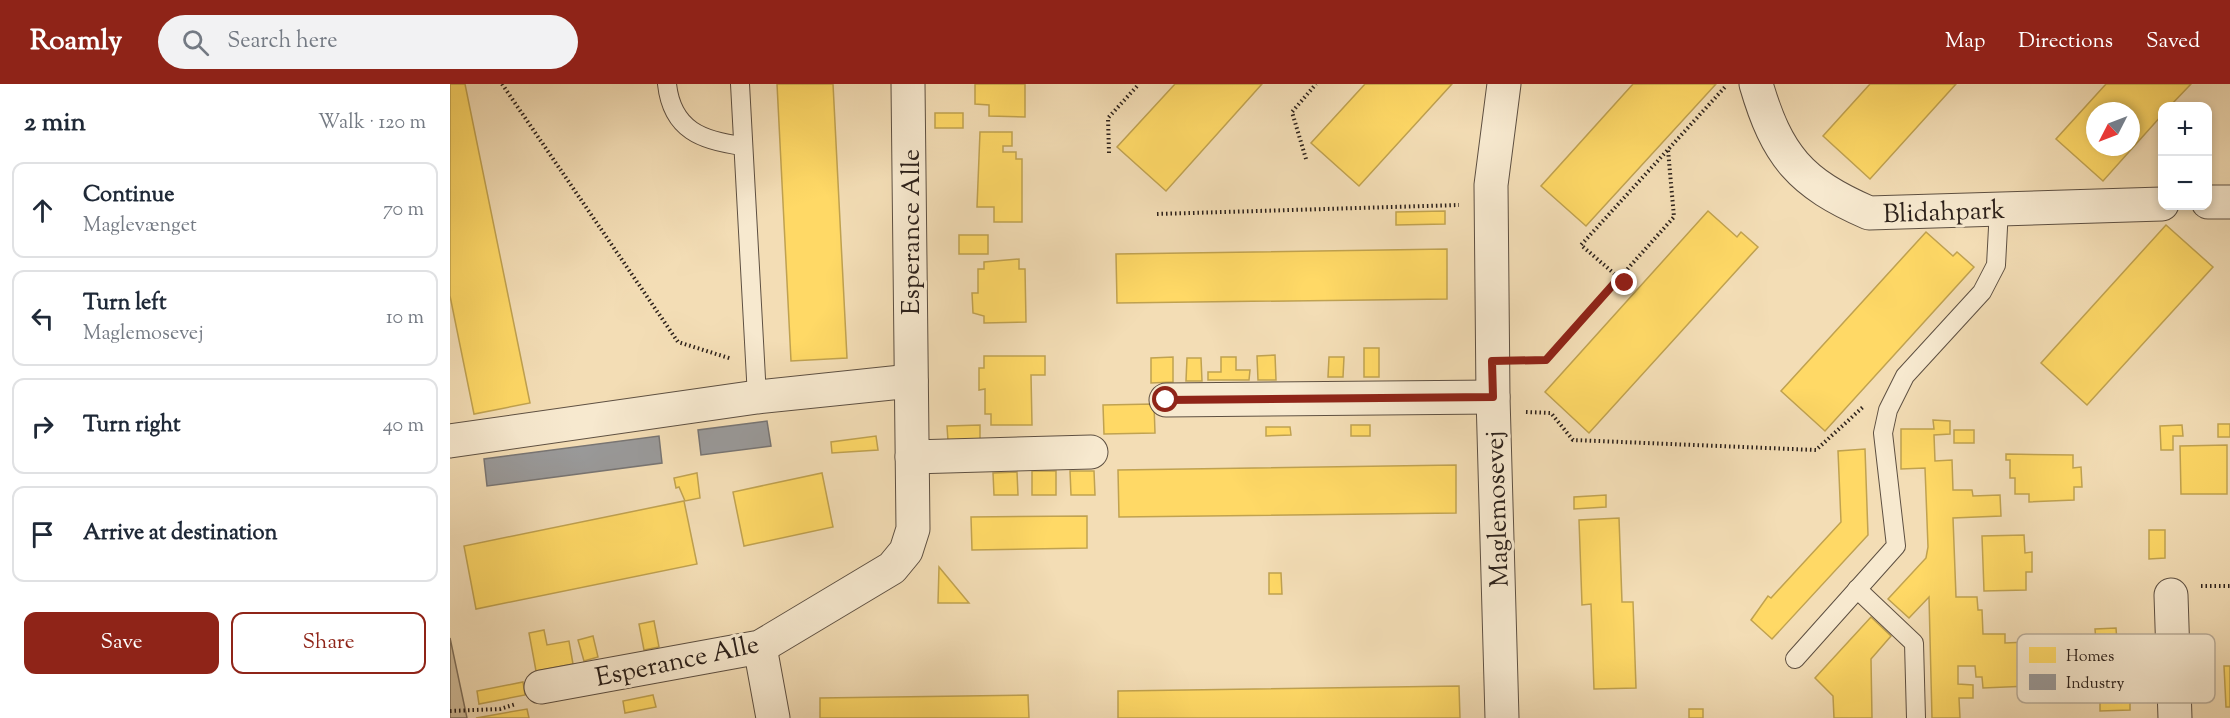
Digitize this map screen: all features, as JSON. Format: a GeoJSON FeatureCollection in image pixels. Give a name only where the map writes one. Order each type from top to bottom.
{"type":"FeatureCollection","features":[{"type":"Feature","properties":{"kind":"street","name":"Esperance Alle"},"geometry":{"type":"LineString","coordinates":[[541,687],[760,647],[892,568],[906,551],[913,529],[908,84]]}},
{"type":"Feature","properties":{"kind":"street","name":"Maglemosevej"},"geometry":{"type":"LineString","coordinates":[[1502,718],[1492,361],[1491,185],[1504,84]]}},
{"type":"Feature","properties":{"kind":"street","name":"Blidahpark"},"geometry":{"type":"LineString","coordinates":[[1756,84],[1766,118],[1785,152],[1810,181],[1838,199],[1869,213],[2158,204]]}},
{"type":"Feature","properties":{"kind":"street"},"geometry":{"type":"LineString","coordinates":[[2212,202],[2230,201]]}},
{"type":"Feature","properties":{"kind":"street"},"geometry":{"type":"LineString","coordinates":[[450,441],[756,382],[911,381]]}},
{"type":"Feature","properties":{"kind":"street"},"geometry":{"type":"LineString","coordinates":[[1166,400],[1493,404]]}},
{"type":"Feature","properties":{"kind":"street"},"geometry":{"type":"LineString","coordinates":[[912,457],[1091,452]]}},
{"type":"Feature","properties":{"kind":"street"},"geometry":{"type":"LineString","coordinates":[[2171,595],[2172,634]]}},
{"type":"Feature","properties":{"kind":"street"},"geometry":{"type":"LineString","coordinates":[[760,647],[773,718]]}},
{"type":"Feature","properties":{"kind":"street"},"geometry":{"type":"LineString","coordinates":[[2175,703],[2175,718]]}},
{"type":"Feature","properties":{"kind":"lane"},"geometry":{"type":"LineString","coordinates":[[667,84],[669,105],[691,131],[711,142],[743,146]]}},
{"type":"Feature","properties":{"kind":"lane"},"geometry":{"type":"LineString","coordinates":[[740,84],[756,382]]}},
{"type":"Feature","properties":{"kind":"lane"},"geometry":{"type":"LineString","coordinates":[[1795,659],[1896,546],[1883,433],[1888,410],[1905,376],[1982,292],[1996,266],[1999,209]]}},
{"type":"Feature","properties":{"kind":"lane"},"geometry":{"type":"LineString","coordinates":[[1857,589],[1914,643],[1916,718]]}},
{"type":"Feature","properties":{"kind":"path"},"geometry":{"type":"LineString","coordinates":[[502,84],[678,342],[756,382]]}},
{"type":"Feature","properties":{"kind":"path"},"geometry":{"type":"LineString","coordinates":[[1109,153],[1108,118],[1139,84]]}},
{"type":"Feature","properties":{"kind":"path"},"geometry":{"type":"LineString","coordinates":[[1306,159],[1292,112],[1316,84]]}},
{"type":"Feature","properties":{"kind":"path"},"geometry":{"type":"LineString","coordinates":[[1625,283],[1581,245],[1727,84]]}},
{"type":"Feature","properties":{"kind":"path"},"geometry":{"type":"LineString","coordinates":[[1492,361],[1546,360],[1674,217],[1668,150]]}},
{"type":"Feature","properties":{"kind":"path"},"geometry":{"type":"LineString","coordinates":[[1157,214],[1491,204]]}},
{"type":"Feature","properties":{"kind":"path"},"geometry":{"type":"LineString","coordinates":[[1493,404],[1551,412],[1573,440],[1816,450],[1865,405]]}},
{"type":"Feature","properties":{"kind":"path"},"geometry":{"type":"LineString","coordinates":[[450,711],[500,709],[529,700],[541,687]]}},
{"type":"Feature","properties":{"kind":"shaded area"},"geometry":{"type":"Polygon","coordinates":[[[450,638],[467,718],[450,718],[450,638]]]}},
{"type":"Feature","properties":{"kind":"building: Homes"},"geometry":{"type":"Polygon","coordinates":[[[450,84],[465,84],[530,403],[474,414],[450,296],[450,84]]]}},
{"type":"Feature","properties":{"kind":"building: Homes"},"geometry":{"type":"Polygon","coordinates":[[[777,84],[833,84],[847,358],[791,361],[777,84]]]}},
{"type":"Feature","properties":{"kind":"building: Homes"},"geometry":{"type":"Polygon","coordinates":[[[975,84],[1025,84],[1025,117],[989,116],[989,105],[975,104],[975,84]]]}},
{"type":"Feature","properties":{"kind":"building: Homes"},"geometry":{"type":"Polygon","coordinates":[[[1175,84],[1262,84],[1166,191],[1117,147],[1175,84]]]}},
{"type":"Feature","properties":{"kind":"building: Homes"},"geometry":{"type":"Polygon","coordinates":[[[1365,84],[1452,84],[1359,186],[1311,143],[1365,84]]]}},
{"type":"Feature","properties":{"kind":"building: Homes"},"geometry":{"type":"Polygon","coordinates":[[[1633,84],[1716,84],[1586,226],[1541,186],[1633,84]]]}},
{"type":"Feature","properties":{"kind":"building: Homes"},"geometry":{"type":"Polygon","coordinates":[[[1870,84],[1956,84],[1870,179],[1823,136],[1870,84]]]}},
{"type":"Feature","properties":{"kind":"building: Homes"},"geometry":{"type":"Polygon","coordinates":[[[2106,84],[2191,84],[2174,102],[2158,102],[2158,119],[2140,140],[2140,102],[2090,102],[2106,84]]]}},
{"type":"Feature","properties":{"kind":"building: Homes"},"geometry":{"type":"Polygon","coordinates":[[[2086,106],[2086,156],[2125,156],[2103,181],[2056,139],[2086,106]]]}},
{"type":"Feature","properties":{"kind":"building: Homes"},"geometry":{"type":"Polygon","coordinates":[[[935,113],[963,113],[963,128],[935,128],[935,113]]]}},
{"type":"Feature","properties":{"kind":"building: Homes"},"geometry":{"type":"Polygon","coordinates":[[[980,132],[1012,132],[1012,146],[1003,146],[1003,152],[1016,152],[1016,159],[1022,159],[1022,222],[994,222],[994,207],[977,207],[980,132]]]}},
{"type":"Feature","properties":{"kind":"building: Homes"},"geometry":{"type":"Polygon","coordinates":[[[1445,211],[1445,224],[1396,225],[1396,212],[1445,211]]]}},
{"type":"Feature","properties":{"kind":"building: Homes"},"geometry":{"type":"Polygon","coordinates":[[[1708,211],[1737,237],[1741,232],[1758,247],[1589,433],[1545,392],[1708,211]]]}},
{"type":"Feature","properties":{"kind":"building: Homes"},"geometry":{"type":"Polygon","coordinates":[[[2166,225],[2213,267],[2087,405],[2041,363],[2166,225]]]}},
{"type":"Feature","properties":{"kind":"building: Homes"},"geometry":{"type":"Polygon","coordinates":[[[1926,232],[1953,256],[1957,252],[1974,267],[1825,431],[1781,391],[1926,232]]]}},
{"type":"Feature","properties":{"kind":"building: Homes"},"geometry":{"type":"Polygon","coordinates":[[[959,235],[988,235],[988,254],[959,254],[959,235]]]}},
{"type":"Feature","properties":{"kind":"building: Homes"},"geometry":{"type":"Polygon","coordinates":[[[1447,249],[1447,299],[1117,303],[1116,254],[1447,249]]]}},
{"type":"Feature","properties":{"kind":"building: Homes"},"geometry":{"type":"Polygon","coordinates":[[[1019,259],[1019,269],[1025,269],[1026,322],[984,323],[984,316],[973,313],[972,293],[978,293],[978,269],[984,269],[984,262],[1019,259]]]}},
{"type":"Feature","properties":{"kind":"building: Homes"},"geometry":{"type":"Polygon","coordinates":[[[1364,348],[1379,348],[1379,377],[1364,377],[1364,348]]]}},
{"type":"Feature","properties":{"kind":"building: Homes"},"geometry":{"type":"Polygon","coordinates":[[[1275,355],[1276,380],[1258,380],[1257,356],[1275,355]]]}},
{"type":"Feature","properties":{"kind":"building: Homes"},"geometry":{"type":"Polygon","coordinates":[[[984,356],[1045,356],[1045,375],[1031,375],[1032,425],[991,425],[991,414],[985,414],[985,389],[979,390],[979,368],[984,368],[984,356]]]}},
{"type":"Feature","properties":{"kind":"building: Homes"},"geometry":{"type":"Polygon","coordinates":[[[1173,357],[1173,382],[1151,383],[1151,358],[1173,357]]]}},
{"type":"Feature","properties":{"kind":"building: Homes"},"geometry":{"type":"Polygon","coordinates":[[[1221,357],[1236,357],[1236,370],[1250,370],[1249,380],[1208,380],[1208,372],[1221,372],[1221,357]]]}},
{"type":"Feature","properties":{"kind":"building: Homes"},"geometry":{"type":"Polygon","coordinates":[[[1329,357],[1344,357],[1343,377],[1328,377],[1329,357]]]}},
{"type":"Feature","properties":{"kind":"building: Homes"},"geometry":{"type":"Polygon","coordinates":[[[1187,358],[1201,358],[1202,381],[1186,381],[1187,358]]]}},
{"type":"Feature","properties":{"kind":"building: Homes"},"geometry":{"type":"Polygon","coordinates":[[[1154,404],[1155,433],[1104,434],[1103,405],[1154,404]]]}},
{"type":"Feature","properties":{"kind":"building: Homes"},"geometry":{"type":"Polygon","coordinates":[[[1933,420],[1950,421],[1950,434],[1934,435],[1935,461],[1952,460],[1953,490],[1972,490],[1973,496],[2000,495],[2001,516],[1953,518],[1956,597],[1977,597],[1978,610],[1982,610],[1983,634],[2005,634],[2005,643],[2017,642],[2017,687],[1983,688],[1982,677],[1976,677],[1975,666],[1958,666],[1958,684],[1973,685],[1973,698],[1959,698],[1960,718],[1932,718],[1929,597],[1909,618],[1888,599],[1926,558],[1928,547],[1925,468],[1901,469],[1901,429],[1934,429],[1933,420]]]}},
{"type":"Feature","properties":{"kind":"building: Homes"},"geometry":{"type":"Polygon","coordinates":[[[2218,424],[2230,424],[2230,437],[2218,437],[2218,424]]]}},
{"type":"Feature","properties":{"kind":"building: Homes"},"geometry":{"type":"Polygon","coordinates":[[[980,425],[980,440],[948,441],[947,426],[980,425]]]}},
{"type":"Feature","properties":{"kind":"building: Homes"},"geometry":{"type":"Polygon","coordinates":[[[1351,425],[1370,425],[1370,436],[1351,436],[1351,425]]]}},
{"type":"Feature","properties":{"kind":"building: Homes"},"geometry":{"type":"Polygon","coordinates":[[[2182,425],[2183,436],[2173,436],[2173,450],[2161,450],[2160,426],[2182,425]]]}},
{"type":"Feature","properties":{"kind":"building: Homes"},"geometry":{"type":"Polygon","coordinates":[[[1266,427],[1290,427],[1291,435],[1266,436],[1266,427]]]}},
{"type":"Feature","properties":{"kind":"building: Homes"},"geometry":{"type":"Polygon","coordinates":[[[1954,430],[1974,430],[1974,443],[1954,443],[1954,430]]]}},
{"type":"Feature","properties":{"kind":"building: Homes"},"geometry":{"type":"Polygon","coordinates":[[[876,436],[878,450],[832,453],[831,442],[876,436]]]}},
{"type":"Feature","properties":{"kind":"building: Homes"},"geometry":{"type":"Polygon","coordinates":[[[2227,445],[2227,494],[2181,494],[2180,446],[2227,445]]]}},
{"type":"Feature","properties":{"kind":"building: Homes"},"geometry":{"type":"Polygon","coordinates":[[[1865,449],[1868,535],[1772,639],[1751,620],[1768,596],[1771,598],[1841,522],[1838,451],[1865,449]]]}},
{"type":"Feature","properties":{"kind":"building: Homes"},"geometry":{"type":"Polygon","coordinates":[[[2006,454],[2073,455],[2073,468],[2081,467],[2082,487],[2074,487],[2074,500],[2029,502],[2029,494],[2015,494],[2015,478],[2010,478],[2010,460],[2006,460],[2006,454]]]}},
{"type":"Feature","properties":{"kind":"building: Homes"},"geometry":{"type":"Polygon","coordinates":[[[1456,465],[1456,513],[1119,517],[1118,470],[1456,465]]]}},
{"type":"Feature","properties":{"kind":"building: Homes"},"geometry":{"type":"Polygon","coordinates":[[[1032,471],[1056,471],[1056,495],[1032,495],[1032,471]]]}},
{"type":"Feature","properties":{"kind":"building: Homes"},"geometry":{"type":"Polygon","coordinates":[[[1070,471],[1094,471],[1095,495],[1071,495],[1070,471]]]}},
{"type":"Feature","properties":{"kind":"building: Homes"},"geometry":{"type":"Polygon","coordinates":[[[1017,472],[1018,495],[994,495],[993,473],[1017,472]]]}},
{"type":"Feature","properties":{"kind":"building: Homes"},"geometry":{"type":"Polygon","coordinates":[[[697,473],[700,498],[685,501],[679,487],[676,488],[674,478],[697,473]]]}},
{"type":"Feature","properties":{"kind":"building: Homes"},"geometry":{"type":"Polygon","coordinates":[[[822,473],[833,527],[744,546],[733,492],[822,473]]]}},
{"type":"Feature","properties":{"kind":"building: Homes"},"geometry":{"type":"Polygon","coordinates":[[[1606,495],[1606,507],[1574,509],[1574,497],[1606,495]]]}},
{"type":"Feature","properties":{"kind":"building: Homes"},"geometry":{"type":"Polygon","coordinates":[[[684,501],[697,564],[476,609],[464,546],[684,501]]]}},
{"type":"Feature","properties":{"kind":"building: Homes"},"geometry":{"type":"Polygon","coordinates":[[[1087,516],[1087,548],[972,550],[971,517],[1087,516]]]}},
{"type":"Feature","properties":{"kind":"building: Homes"},"geometry":{"type":"Polygon","coordinates":[[[1619,518],[1622,602],[1633,602],[1636,688],[1594,689],[1591,604],[1582,605],[1579,520],[1619,518]]]}},
{"type":"Feature","properties":{"kind":"building: Homes"},"geometry":{"type":"Polygon","coordinates":[[[2149,530],[2165,530],[2165,558],[2149,559],[2149,530]]]}},
{"type":"Feature","properties":{"kind":"building: Homes"},"geometry":{"type":"Polygon","coordinates":[[[2024,535],[2025,553],[2032,552],[2032,572],[2026,572],[2026,590],[1984,591],[1982,536],[2024,535]]]}},
{"type":"Feature","properties":{"kind":"building: Homes"},"geometry":{"type":"Polygon","coordinates":[[[939,567],[969,603],[938,603],[939,567]]]}},
{"type":"Feature","properties":{"kind":"building: Homes"},"geometry":{"type":"Polygon","coordinates":[[[1269,573],[1281,573],[1282,594],[1269,594],[1269,573]]]}},
{"type":"Feature","properties":{"kind":"building: Homes"},"geometry":{"type":"Polygon","coordinates":[[[1871,617],[1891,636],[1871,659],[1872,718],[1834,718],[1833,696],[1815,678],[1871,617]]]}},
{"type":"Feature","properties":{"kind":"building: Homes"},"geometry":{"type":"Polygon","coordinates":[[[654,621],[659,647],[644,650],[639,624],[654,621]]]}},
{"type":"Feature","properties":{"kind":"building: Homes"},"geometry":{"type":"Polygon","coordinates":[[[2116,628],[2116,634],[2095,634],[2095,629],[2116,628]]]}},
{"type":"Feature","properties":{"kind":"building: Homes"},"geometry":{"type":"Polygon","coordinates":[[[544,630],[547,645],[569,641],[573,664],[536,671],[529,633],[544,630]]]}},
{"type":"Feature","properties":{"kind":"building: Homes"},"geometry":{"type":"Polygon","coordinates":[[[593,636],[598,657],[584,661],[578,640],[593,636]]]}},
{"type":"Feature","properties":{"kind":"building: Homes"},"geometry":{"type":"Polygon","coordinates":[[[2224,666],[2230,666],[2230,707],[2226,707],[2224,666]]]}},
{"type":"Feature","properties":{"kind":"building: Homes"},"geometry":{"type":"Polygon","coordinates":[[[523,682],[525,695],[479,704],[477,691],[523,682]]]}},
{"type":"Feature","properties":{"kind":"building: Homes"},"geometry":{"type":"Polygon","coordinates":[[[1459,686],[1460,718],[1118,718],[1118,691],[1459,686]]]}},
{"type":"Feature","properties":{"kind":"building: Homes"},"geometry":{"type":"Polygon","coordinates":[[[653,695],[656,707],[625,713],[623,701],[653,695]]]}},
{"type":"Feature","properties":{"kind":"building: Homes"},"geometry":{"type":"Polygon","coordinates":[[[1028,695],[1029,718],[820,718],[820,698],[1028,695]]]}},
{"type":"Feature","properties":{"kind":"building: Homes"},"geometry":{"type":"Polygon","coordinates":[[[2100,703],[2130,703],[2130,710],[2100,711],[2100,703]]]}},
{"type":"Feature","properties":{"kind":"building: Homes"},"geometry":{"type":"Polygon","coordinates":[[[527,709],[529,718],[476,718],[527,709]]]}},
{"type":"Feature","properties":{"kind":"building: Homes"},"geometry":{"type":"Polygon","coordinates":[[[1689,709],[1703,709],[1703,718],[1689,718],[1689,709]]]}},
{"type":"Feature","properties":{"kind":"building: Industry"},"geometry":{"type":"Polygon","coordinates":[[[767,421],[771,446],[701,455],[698,430],[767,421]]]}},
{"type":"Feature","properties":{"kind":"building: Industry"},"geometry":{"type":"Polygon","coordinates":[[[659,436],[662,463],[487,486],[484,459],[659,436]]]}},
{"type":"Feature","properties":{"kind":"route"},"geometry":{"type":"LineString","coordinates":[[1166,400],[1493,397],[1492,361],[1546,360],[1619,278],[1625,283]]}}]}
